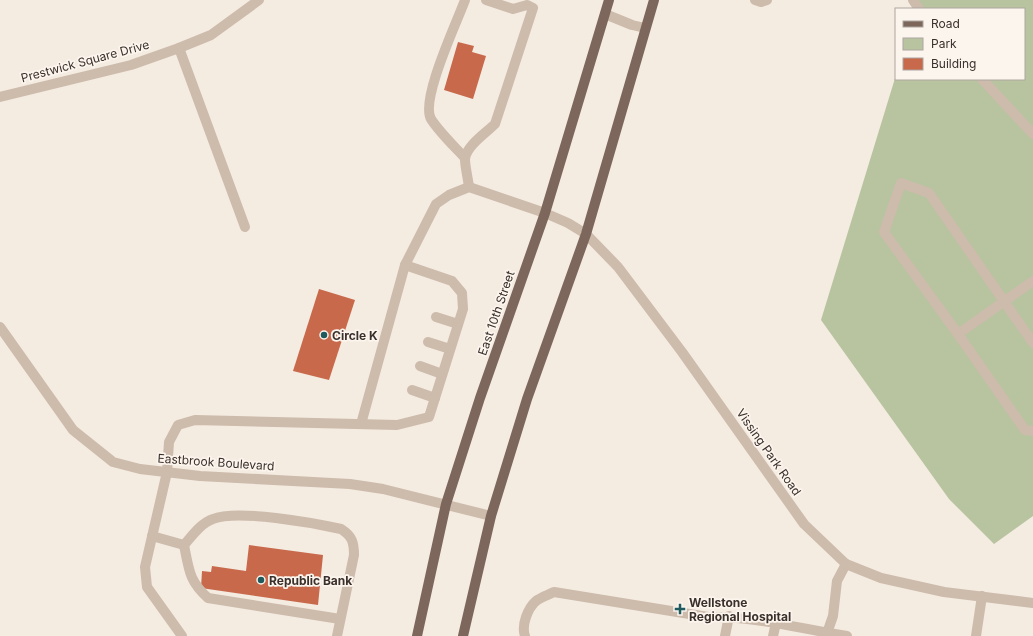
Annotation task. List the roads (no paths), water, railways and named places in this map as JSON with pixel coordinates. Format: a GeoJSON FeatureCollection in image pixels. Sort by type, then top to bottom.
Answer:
{"type":"FeatureCollection","features":[{"type":"Feature","properties":{"kind":"main road","name":"East 10th Street"},"geometry":{"type":"LineString","coordinates":[[417,636],[446,504],[480,398],[545,213],[609,0]]}},
{"type":"Feature","properties":{"kind":"main road"},"geometry":{"type":"LineString","coordinates":[[464,636],[491,516],[527,399],[586,234],[654,0]]}},
{"type":"Feature","properties":{"kind":"street","name":"Prestwick Square Drive"},"geometry":{"type":"LineString","coordinates":[[0,97],[131,65],[179,48],[211,35],[258,0]]}},
{"type":"Feature","properties":{"kind":"street"},"geometry":{"type":"LineString","coordinates":[[361,424],[398,305],[405,266],[436,204],[449,195],[469,187],[465,158],[430,118],[429,101],[433,84],[465,0]]}},
{"type":"Feature","properties":{"kind":"street"},"geometry":{"type":"LineString","coordinates":[[486,0],[513,9],[527,4]]}},
{"type":"Feature","properties":{"kind":"street"},"geometry":{"type":"LineString","coordinates":[[755,0],[762,2],[767,0]]}},
{"type":"Feature","properties":{"kind":"street"},"geometry":{"type":"LineString","coordinates":[[465,158],[472,144],[495,124],[527,4]]}},
{"type":"Feature","properties":{"kind":"street"},"geometry":{"type":"LineString","coordinates":[[605,14],[645,28]]}},
{"type":"Feature","properties":{"kind":"street"},"geometry":{"type":"LineString","coordinates":[[179,48],[245,227]]}},
{"type":"Feature","properties":{"kind":"street"},"geometry":{"type":"LineString","coordinates":[[983,80],[1033,134]]}},
{"type":"Feature","properties":{"kind":"street"},"geometry":{"type":"LineString","coordinates":[[1033,343],[929,193],[901,183],[884,232],[1025,430],[1033,431]]}},
{"type":"Feature","properties":{"kind":"street","name":"Vissing Park Road"},"geometry":{"type":"LineString","coordinates":[[469,187],[545,213],[568,223],[586,234],[618,267],[682,352],[804,524],[846,564],[881,578],[944,592],[1033,603]]}},
{"type":"Feature","properties":{"kind":"street"},"geometry":{"type":"LineString","coordinates":[[182,636],[147,587],[145,567],[167,472],[170,442],[178,425],[195,420],[397,425],[429,417],[464,309],[462,293],[452,281],[405,266]]}},
{"type":"Feature","properties":{"kind":"street"},"geometry":{"type":"LineString","coordinates":[[958,334],[1033,280]]}},
{"type":"Feature","properties":{"kind":"street"},"geometry":{"type":"LineString","coordinates":[[436,317],[458,324]]}},
{"type":"Feature","properties":{"kind":"street","name":"Eastbrook Boulevard"},"geometry":{"type":"LineString","coordinates":[[0,327],[73,430],[113,462],[140,469],[242,479],[350,484],[383,489],[491,516]]}},
{"type":"Feature","properties":{"kind":"street"},"geometry":{"type":"LineString","coordinates":[[428,342],[450,350]]}},
{"type":"Feature","properties":{"kind":"street"},"geometry":{"type":"LineString","coordinates":[[420,366],[442,374]]}},
{"type":"Feature","properties":{"kind":"street"},"geometry":{"type":"LineString","coordinates":[[412,390],[435,398]]}},
{"type":"Feature","properties":{"kind":"street"},"geometry":{"type":"LineString","coordinates":[[184,546],[199,528],[212,519],[223,516],[259,516],[341,529],[350,534],[354,544],[354,555],[337,636]]}},
{"type":"Feature","properties":{"kind":"street"},"geometry":{"type":"LineString","coordinates":[[152,536],[184,546]]}},
{"type":"Feature","properties":{"kind":"street"},"geometry":{"type":"LineString","coordinates":[[184,546],[189,571],[196,587],[208,598],[340,619]]}},
{"type":"Feature","properties":{"kind":"street"},"geometry":{"type":"LineString","coordinates":[[826,634],[833,616],[837,581],[846,564]]}},
{"type":"Feature","properties":{"kind":"street"},"geometry":{"type":"LineString","coordinates":[[525,636],[523,632],[526,615],[536,601],[554,592],[708,617],[729,616],[776,623],[826,634],[847,636]]}},
{"type":"Feature","properties":{"kind":"street"},"geometry":{"type":"LineString","coordinates":[[976,636],[982,596]]}},
{"type":"Feature","properties":{"kind":"street"},"geometry":{"type":"LineString","coordinates":[[725,636],[729,616]]}},
{"type":"Feature","properties":{"kind":"street"},"geometry":{"type":"LineString","coordinates":[[774,636],[776,623]]}},
{"type":"Feature","properties":{"kind":"place","name":"Circle K"},"geometry":{"type":"Point","coordinates":[324,335]}},
{"type":"Feature","properties":{"kind":"place","name":"Republic Bank"},"geometry":{"type":"Point","coordinates":[261,580]}},
{"type":"Feature","properties":{"kind":"place","name":"Wellstone Regional Hospital"},"geometry":{"type":"Point","coordinates":[680,609]}}]}
